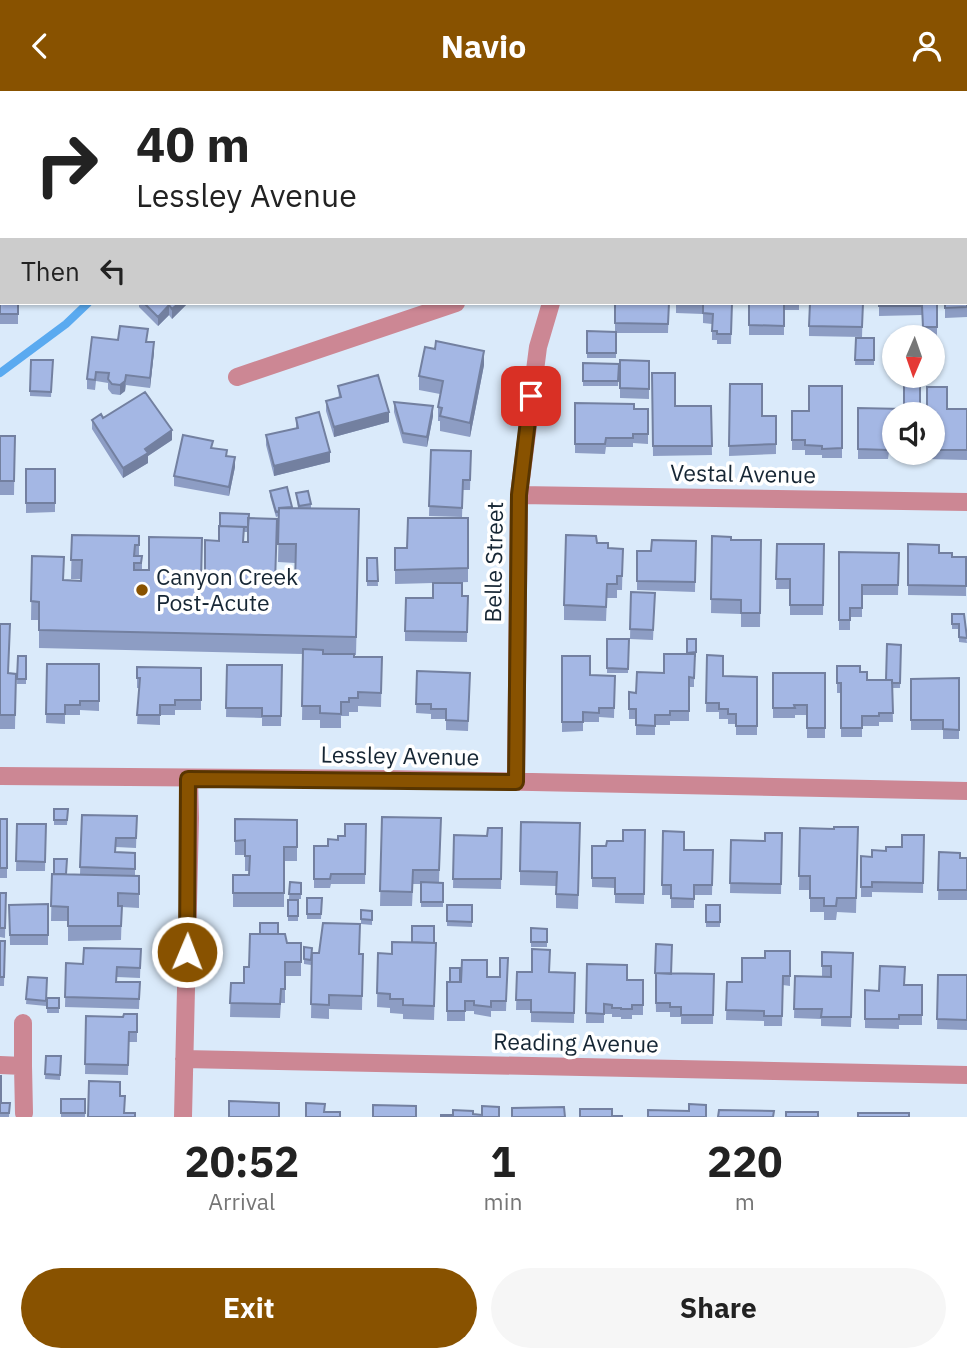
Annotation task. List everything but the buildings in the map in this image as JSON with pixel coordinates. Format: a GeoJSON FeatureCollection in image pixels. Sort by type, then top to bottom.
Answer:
{"type":"FeatureCollection","features":[{"type":"Feature","properties":{"kind":"street"},"geometry":{"type":"LineString","coordinates":[[237,377],[450,305]]}},
{"type":"Feature","properties":{"kind":"street","name":"Belle Street"},"geometry":{"type":"LineString","coordinates":[[516,782],[519,495],[538,347],[550,305]]}},
{"type":"Feature","properties":{"kind":"street","name":"Vestal Avenue"},"geometry":{"type":"LineString","coordinates":[[519,495],[967,502]]}},
{"type":"Feature","properties":{"kind":"street","name":"Lessley Avenue"},"geometry":{"type":"LineString","coordinates":[[0,776],[967,791]]}},
{"type":"Feature","properties":{"kind":"street"},"geometry":{"type":"LineString","coordinates":[[183,1117],[188,779]]}},
{"type":"Feature","properties":{"kind":"street"},"geometry":{"type":"LineString","coordinates":[[23,1023],[24,1113]]}},
{"type":"Feature","properties":{"kind":"street","name":"Reading Avenue"},"geometry":{"type":"LineString","coordinates":[[184,1059],[967,1075]]}},
{"type":"Feature","properties":{"kind":"street"},"geometry":{"type":"LineString","coordinates":[[0,1065],[23,1066]]}},
{"type":"Feature","properties":{"kind":"waterway"},"geometry":{"type":"LineString","coordinates":[[0,373],[66,324],[86,305]]}},
{"type":"Feature","properties":{"kind":"place","name":"Canyon Creek Post-Acute"},"geometry":{"type":"Point","coordinates":[142,590]}},
{"type":"Feature","properties":{"kind":"route"},"geometry":{"type":"LineString","coordinates":[[187,952],[190,818],[188,779],[516,782],[519,495],[531,396]]}}]}
